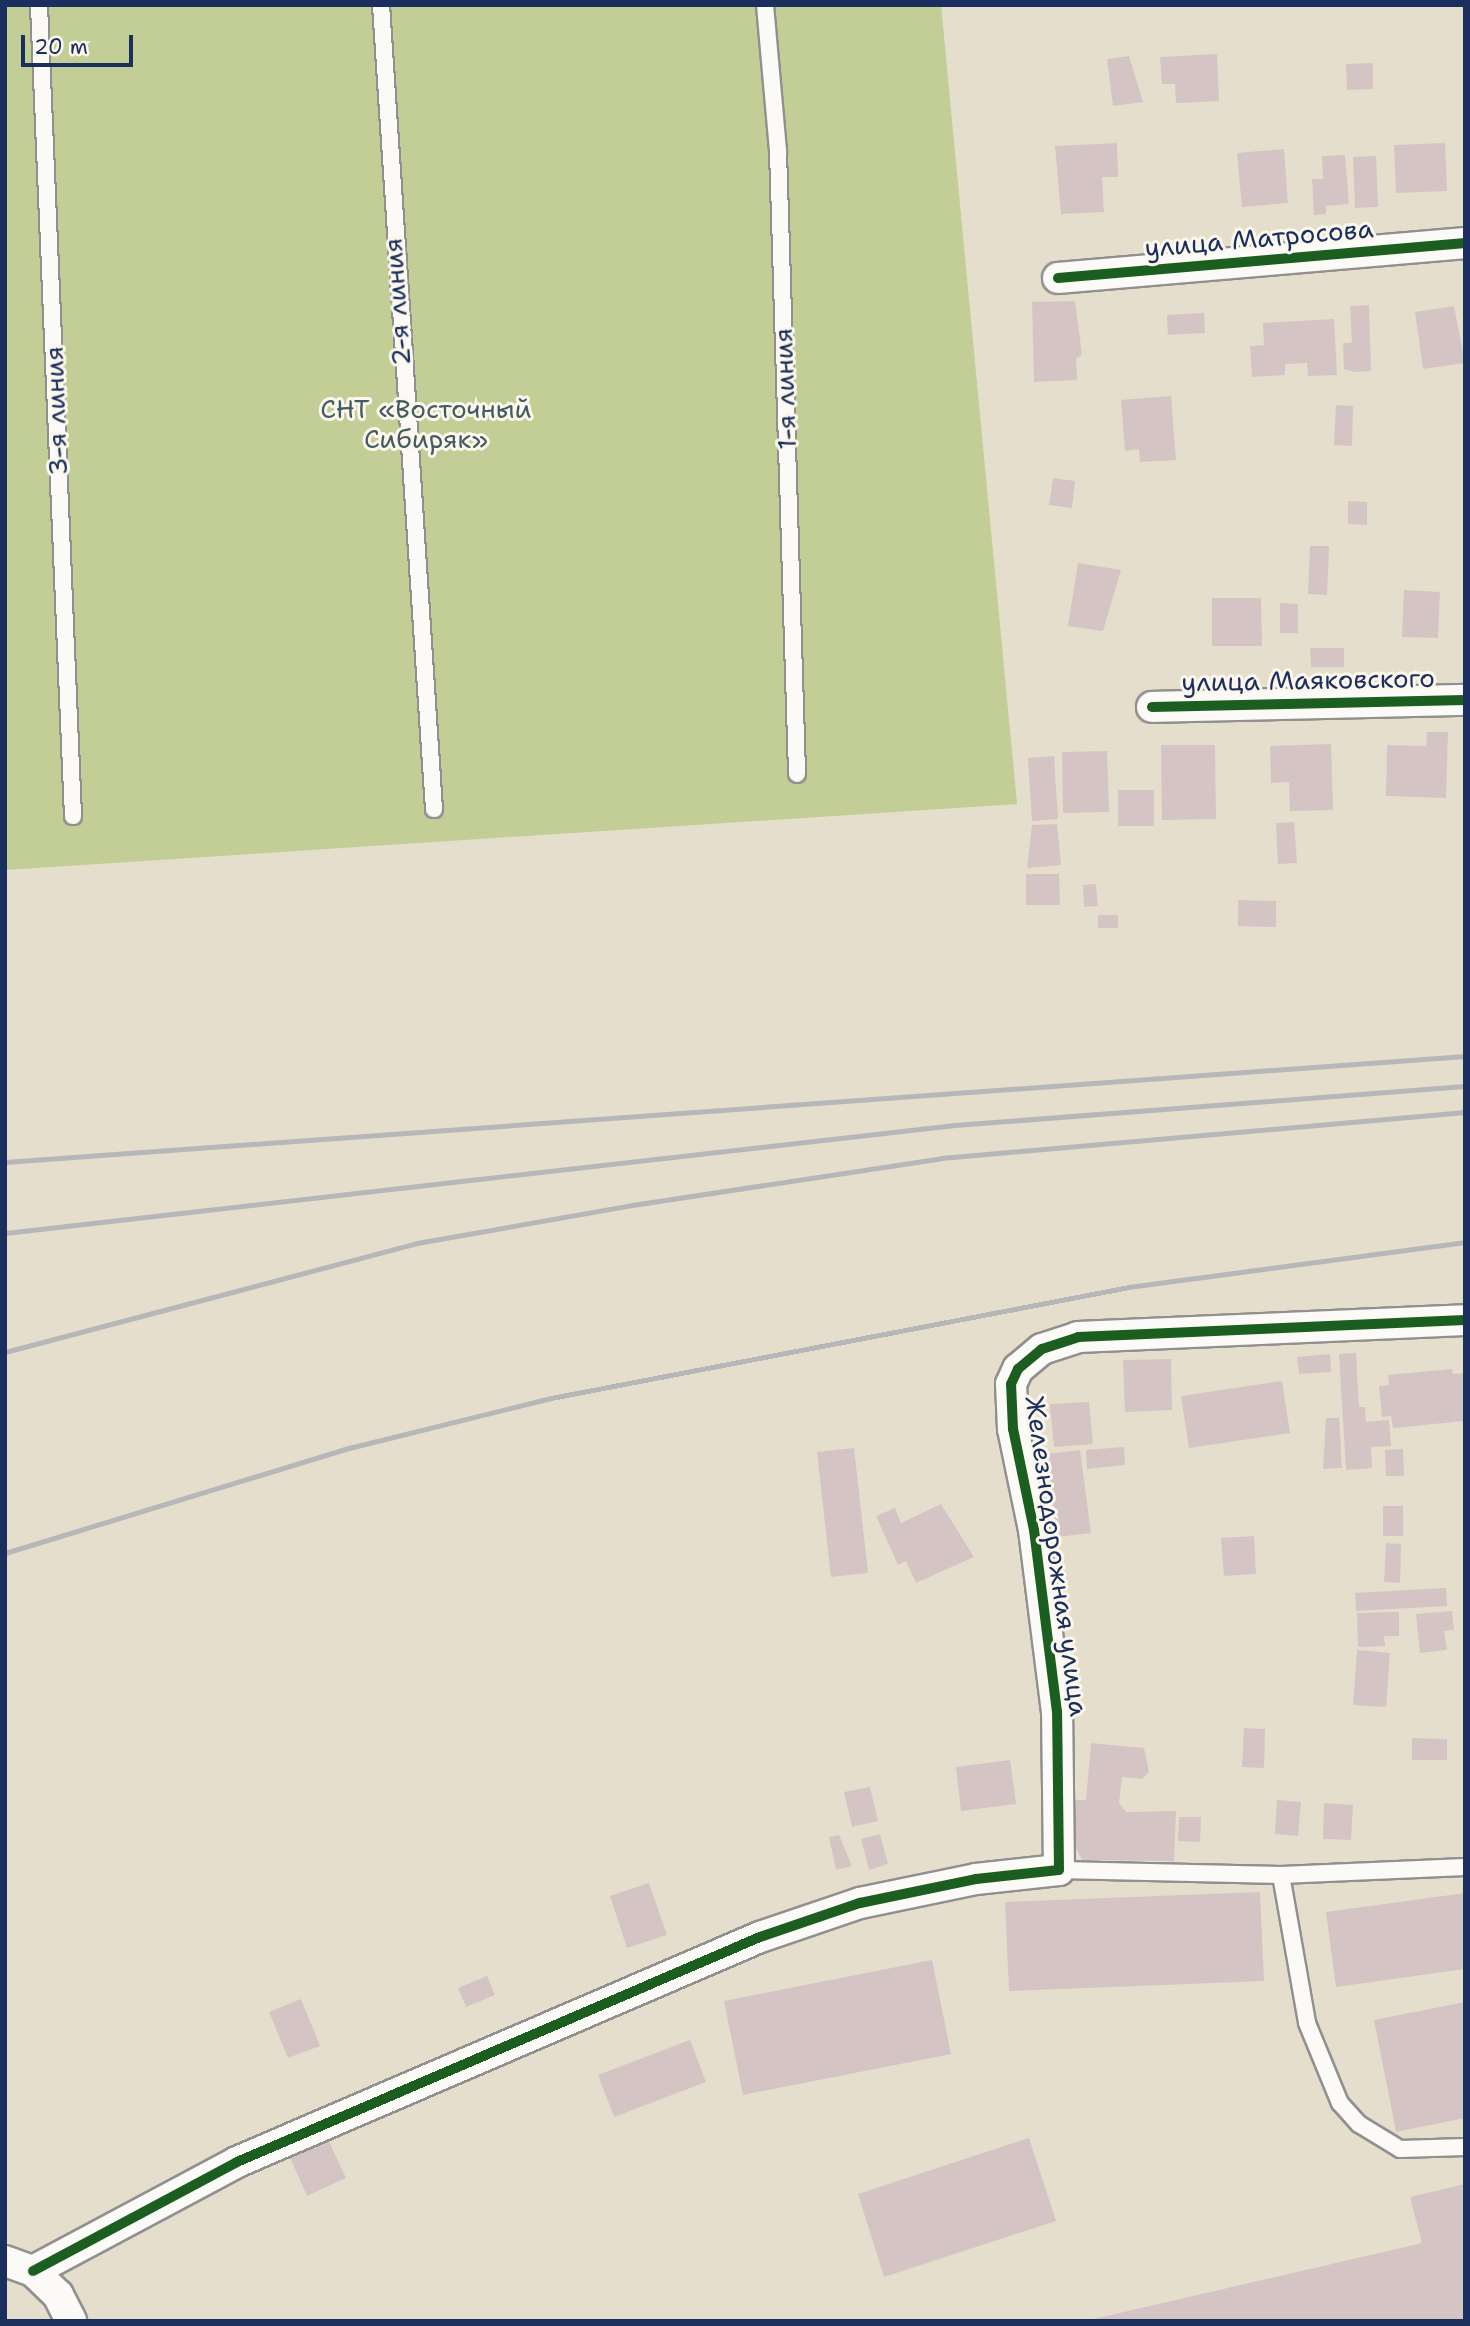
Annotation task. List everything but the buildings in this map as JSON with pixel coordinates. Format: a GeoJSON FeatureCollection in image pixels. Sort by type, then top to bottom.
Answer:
{"type":"FeatureCollection","features":[{"type":"Feature","properties":{"kind":"street","name":"улица Матросова"},"geometry":{"type":"LineString","coordinates":[[1058,278],[1465,243]]}},
{"type":"Feature","properties":{"kind":"street","name":"улица Маяковского"},"geometry":{"type":"LineString","coordinates":[[1152,707],[1465,700]]}},
{"type":"Feature","properties":{"kind":"street","name":"Железнодорожная улица"},"geometry":{"type":"LineString","coordinates":[[1059,1870],[1056,1712],[1034,1530],[1010,1401],[1018,1369],[1042,1349],[1078,1337],[1465,1320]]}},
{"type":"Feature","properties":{"kind":"street"},"geometry":{"type":"LineString","coordinates":[[71,2321],[58,2295],[19,2266],[237,2162],[761,1937],[860,1903],[976,1879],[1059,1870]]}},
{"type":"Feature","properties":{"kind":"lane","name":"3-я линия"},"geometry":{"type":"LineString","coordinates":[[38,5],[73,816]]}},
{"type":"Feature","properties":{"kind":"lane","name":"2-я линия"},"geometry":{"type":"LineString","coordinates":[[381,5],[434,809]]}},
{"type":"Feature","properties":{"kind":"lane","name":"1-я линия"},"geometry":{"type":"LineString","coordinates":[[765,5],[778,151],[797,774]]}},
{"type":"Feature","properties":{"kind":"lane"},"geometry":{"type":"LineString","coordinates":[[1059,1870],[1281,1875],[1465,1867]]}},
{"type":"Feature","properties":{"kind":"lane"},"geometry":{"type":"LineString","coordinates":[[1281,1875],[1307,2024],[1340,2103],[1359,2124],[1400,2148],[1465,2147]]}},
{"type":"Feature","properties":{"kind":"green space","name":"СНТ «Восточный Сибиряк»"},"geometry":{"type":"Polygon","coordinates":[[[5,5],[941,5],[1017,804],[5,870],[5,5]]]}},
{"type":"Feature","properties":{"kind":"railway"},"geometry":{"type":"LineString","coordinates":[[5,1162],[1465,1056]]}},
{"type":"Feature","properties":{"kind":"railway"},"geometry":{"type":"LineString","coordinates":[[5,1233],[955,1125],[1465,1086]]}},
{"type":"Feature","properties":{"kind":"railway"},"geometry":{"type":"LineString","coordinates":[[5,1352],[417,1243],[632,1205],[941,1158],[1465,1112]]}},
{"type":"Feature","properties":{"kind":"railway"},"geometry":{"type":"LineString","coordinates":[[5,1553],[349,1448],[551,1398],[1129,1287],[1465,1242]]}},
{"type":"Feature","properties":{"kind":"cycle path"},"geometry":{"type":"LineString","coordinates":[[1058,278],[1465,243]]}},
{"type":"Feature","properties":{"kind":"cycle path"},"geometry":{"type":"LineString","coordinates":[[1152,707],[1465,700]]}},
{"type":"Feature","properties":{"kind":"cycle path"},"geometry":{"type":"LineString","coordinates":[[33,2271],[237,2162],[760,1937],[860,1903],[976,1879],[1059,1870],[1057,1712],[1034,1530],[1013,1429],[1011,1384],[1018,1369],[1042,1349],[1078,1337],[1465,1320]]}}]}
